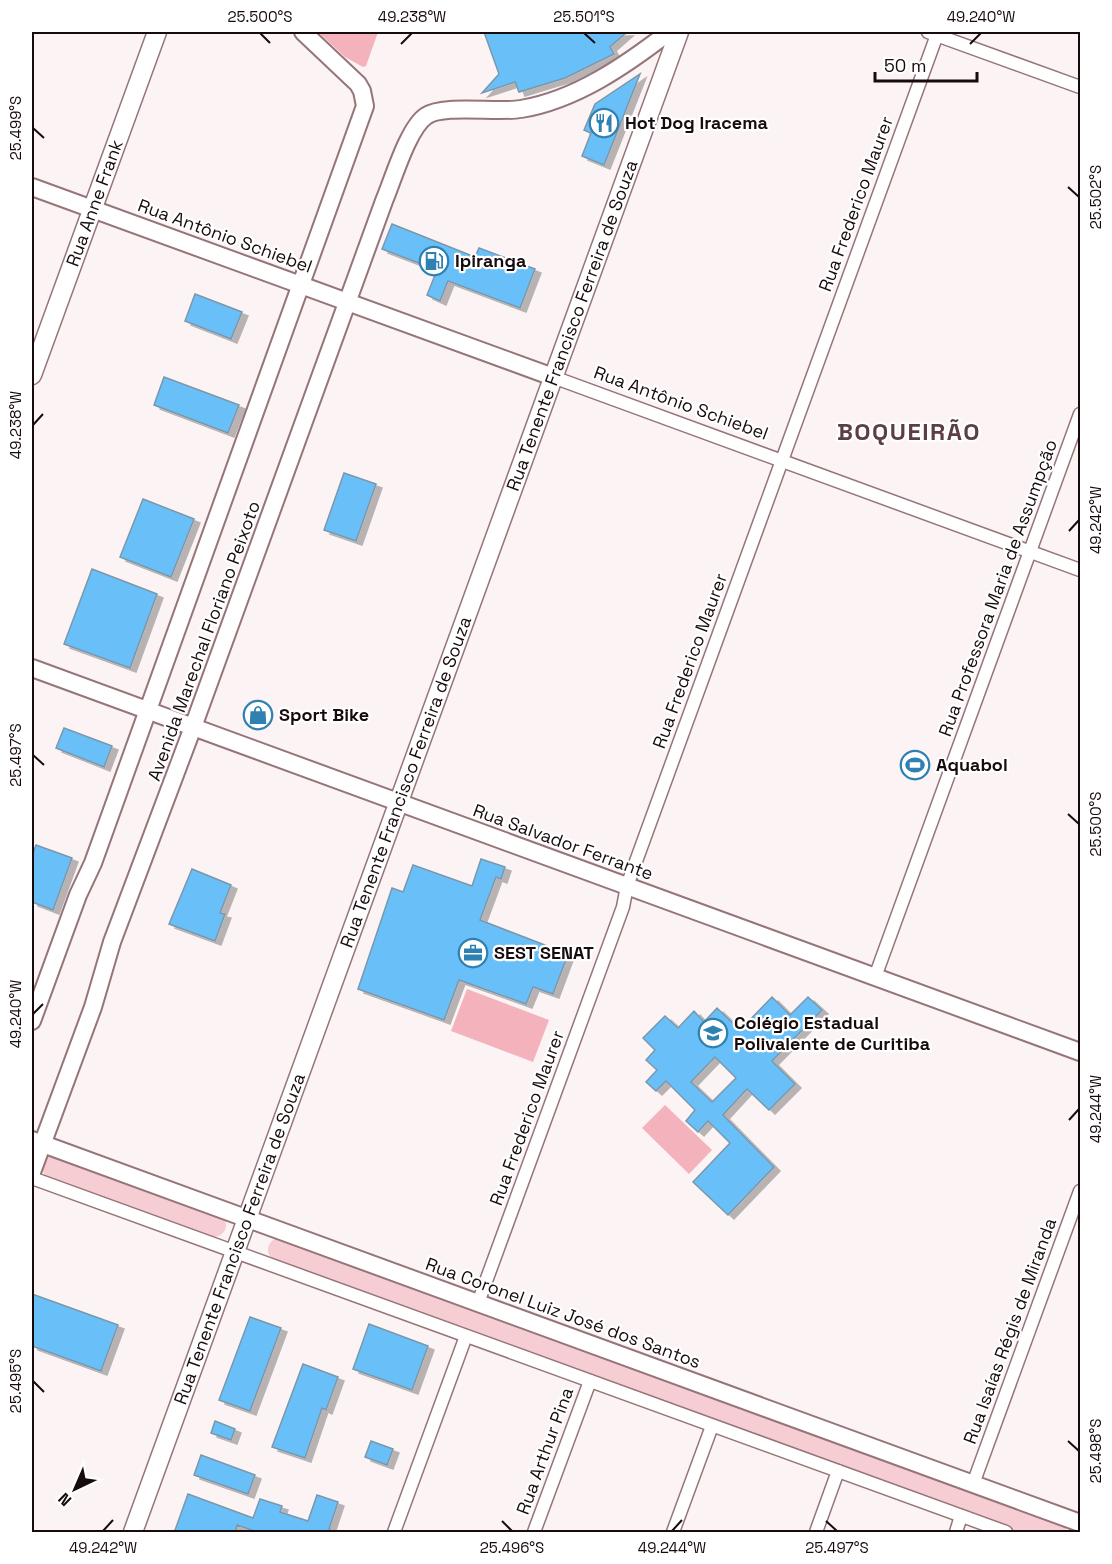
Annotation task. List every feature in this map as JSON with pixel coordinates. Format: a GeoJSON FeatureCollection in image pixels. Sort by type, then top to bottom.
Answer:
{"type":"FeatureCollection","features":[{"type":"Feature","properties":{"kind":"main road","name":"Rua Anne Frank"},"geometry":{"type":"LineString","coordinates":[[32,375],[158,32]]}},
{"type":"Feature","properties":{"kind":"main road","name":"Rua Tenente Francisco Ferreira de Souza"},"geometry":{"type":"LineString","coordinates":[[133,1533],[679,32]]}},
{"type":"Feature","properties":{"kind":"street","name":"Avenida Marechal Floriano Peixoto"},"geometry":{"type":"LineString","coordinates":[[32,1021],[78,895],[93,863],[365,106],[358,84],[303,32]]}},
{"type":"Feature","properties":{"kind":"street","name":"Avenida Marechal Floriano Peixoto"},"geometry":{"type":"LineString","coordinates":[[32,1172],[37,1142],[93,1007],[112,942],[194,727],[384,201],[416,125],[434,111],[520,109],[562,97],[614,70],[669,32]]}},
{"type":"Feature","properties":{"kind":"street"},"geometry":{"type":"LineString","coordinates":[[935,33],[1080,87]]}},
{"type":"Feature","properties":{"kind":"street","name":"Rua Frederico Maurer"},"geometry":{"type":"LineString","coordinates":[[478,1303],[619,918],[627,886],[935,33]]}},
{"type":"Feature","properties":{"kind":"street","name":"Rua Antônio Schiebel"},"geometry":{"type":"LineString","coordinates":[[32,187],[1080,570]]}},
{"type":"Feature","properties":{"kind":"street","name":"Rua Professora Maria de Assumpção"},"geometry":{"type":"LineString","coordinates":[[875,977],[1080,414]]}},
{"type":"Feature","properties":{"kind":"street","name":"Rua Salvador Ferrante"},"geometry":{"type":"LineString","coordinates":[[32,668],[1080,1052]]}},
{"type":"Feature","properties":{"kind":"street","name":"Rua Coronel Luiz José dos Santos"},"geometry":{"type":"LineString","coordinates":[[37,1142],[1080,1523]]}},
{"type":"Feature","properties":{"kind":"street"},"geometry":{"type":"LineString","coordinates":[[32,1178],[1006,1533]]}},
{"type":"Feature","properties":{"kind":"street","name":"Rua Isaías Régis de Miranda"},"geometry":{"type":"LineString","coordinates":[[973,1484],[1080,1191]]}},
{"type":"Feature","properties":{"kind":"street"},"geometry":{"type":"LineString","coordinates":[[394,1533],[466,1336]]}},
{"type":"Feature","properties":{"kind":"street","name":"Rua Arthur Pina"},"geometry":{"type":"LineString","coordinates":[[534,1533],[590,1381]]}},
{"type":"Feature","properties":{"kind":"street"},"geometry":{"type":"LineString","coordinates":[[673,1533],[712,1426]]}},
{"type":"Feature","properties":{"kind":"street"},"geometry":{"type":"LineString","coordinates":[[816,1533],[838,1471]]}},
{"type":"Feature","properties":{"kind":"street"},"geometry":{"type":"LineString","coordinates":[[956,1533],[962,1516]]}},
{"type":"Feature","properties":{"kind":"shaded area"},"geometry":{"type":"Polygon","coordinates":[[[318,32],[378,32],[366,66],[363,67],[345,57],[318,32]]]}},
{"type":"Feature","properties":{"kind":"shaded area"},"geometry":{"type":"Polygon","coordinates":[[[467,989],[549,1020],[533,1062],[451,1031],[467,989]]]}},
{"type":"Feature","properties":{"kind":"shaded area"},"geometry":{"type":"Polygon","coordinates":[[[665,1105],[712,1150],[689,1174],[642,1128],[665,1105]]]}},
{"type":"Feature","properties":{"kind":"building"},"geometry":{"type":"Polygon","coordinates":[[[484,32],[627,32],[610,47],[614,54],[565,78],[519,92],[515,82],[482,93],[499,74],[484,32]]]}},
{"type":"Feature","properties":{"kind":"building","name":"Hot Dog Iracema"},"geometry":{"type":"Polygon","coordinates":[[[640,74],[604,165],[582,156],[591,133],[584,130],[595,104],[640,74]]]}},
{"type":"Feature","properties":{"kind":"building"},"geometry":{"type":"Polygon","coordinates":[[[392,224],[475,257],[479,248],[535,269],[520,308],[448,281],[440,301],[427,295],[437,270],[382,249],[392,224]]]}},
{"type":"Feature","properties":{"kind":"building"},"geometry":{"type":"Polygon","coordinates":[[[195,294],[242,312],[231,339],[185,321],[195,294]]]}},
{"type":"Feature","properties":{"kind":"building"},"geometry":{"type":"Polygon","coordinates":[[[164,377],[239,405],[228,433],[154,405],[164,377]]]}},
{"type":"Feature","properties":{"kind":"building"},"geometry":{"type":"Polygon","coordinates":[[[344,473],[376,484],[356,541],[324,530],[344,473]]]}},
{"type":"Feature","properties":{"kind":"building"},"geometry":{"type":"Polygon","coordinates":[[[143,499],[194,519],[171,577],[120,557],[143,499]]]}},
{"type":"Feature","properties":{"kind":"building"},"geometry":{"type":"Polygon","coordinates":[[[92,569],[157,594],[130,668],[64,644],[92,569]]]}},
{"type":"Feature","properties":{"kind":"building"},"geometry":{"type":"Polygon","coordinates":[[[64,728],[112,746],[104,767],[56,748],[64,728]]]}},
{"type":"Feature","properties":{"kind":"building"},"geometry":{"type":"Polygon","coordinates":[[[36,845],[72,858],[53,910],[32,902],[32,856],[36,845]]]}},
{"type":"Feature","properties":{"kind":"building"},"geometry":{"type":"Polygon","coordinates":[[[481,859],[505,867],[501,879],[496,877],[480,920],[568,954],[553,994],[533,987],[526,1004],[459,980],[444,1020],[358,989],[392,888],[403,892],[413,865],[472,886],[481,859]]]}},
{"type":"Feature","properties":{"kind":"building"},"geometry":{"type":"Polygon","coordinates":[[[192,869],[231,885],[220,913],[225,914],[215,941],[169,924],[192,869]]]}},
{"type":"Feature","properties":{"kind":"building"},"geometry":{"type":"Polygon","coordinates":[[[772,997],[790,1015],[808,997],[822,1010],[772,1061],[795,1084],[769,1110],[747,1089],[723,1115],[774,1167],[728,1215],[693,1182],[730,1143],[708,1121],[698,1132],[686,1121],[695,1110],[666,1081],[656,1091],[646,1082],[657,1070],[646,1060],[655,1050],[643,1038],[665,1016],[678,1028],[694,1011],[704,1022],[717,1008],[740,1030],[772,997]],[[715,1057],[691,1082],[712,1102],[736,1078],[715,1057]]]}},
{"type":"Feature","properties":{"kind":"building"},"geometry":{"type":"Polygon","coordinates":[[[32,1294],[118,1325],[101,1371],[32,1346],[32,1294]]]}},
{"type":"Feature","properties":{"kind":"building"},"geometry":{"type":"Polygon","coordinates":[[[250,1317],[281,1328],[250,1411],[219,1400],[250,1317]]]}},
{"type":"Feature","properties":{"kind":"building"},"geometry":{"type":"Polygon","coordinates":[[[369,1324],[428,1346],[412,1390],[353,1369],[369,1324]]]}},
{"type":"Feature","properties":{"kind":"building"},"geometry":{"type":"Polygon","coordinates":[[[303,1364],[338,1377],[326,1410],[322,1408],[305,1458],[272,1447],[303,1364]]]}},
{"type":"Feature","properties":{"kind":"building"},"geometry":{"type":"Polygon","coordinates":[[[215,1421],[235,1429],[231,1440],[211,1433],[215,1421]]]}},
{"type":"Feature","properties":{"kind":"building"},"geometry":{"type":"Polygon","coordinates":[[[371,1441],[393,1449],[387,1465],[365,1457],[371,1441]]]}},
{"type":"Feature","properties":{"kind":"building"},"geometry":{"type":"Polygon","coordinates":[[[201,1455],[255,1475],[248,1494],[194,1475],[201,1455]]]}},
{"type":"Feature","properties":{"kind":"building"},"geometry":{"type":"Polygon","coordinates":[[[188,1494],[253,1518],[260,1499],[282,1506],[280,1512],[308,1521],[317,1495],[338,1502],[329,1529],[335,1533],[260,1533],[237,1525],[235,1533],[174,1533],[188,1494]]]}},
{"type":"Feature","properties":{"kind":"waterway"},"geometry":{"type":"LineString","coordinates":[[54,1167],[214,1225]]}},
{"type":"Feature","properties":{"kind":"waterway"},"geometry":{"type":"LineString","coordinates":[[280,1250],[1054,1532]]}},
{"type":"Feature","properties":{"kind":"place","name":"Hot Dog Iracema"},"geometry":{"type":"Point","coordinates":[604,123]}},
{"type":"Feature","properties":{"kind":"place","name":"Ipiranga"},"geometry":{"type":"Point","coordinates":[434,261]}},
{"type":"Feature","properties":{"kind":"place","name":"Sport Bike"},"geometry":{"type":"Point","coordinates":[258,715]}},
{"type":"Feature","properties":{"kind":"place","name":"Aquabol"},"geometry":{"type":"Point","coordinates":[915,765]}},
{"type":"Feature","properties":{"kind":"place","name":"SEST SENAT"},"geometry":{"type":"Point","coordinates":[473,953]}},
{"type":"Feature","properties":{"kind":"place","name":"Colégio Estadual Polivalente de Curitiba"},"geometry":{"type":"Point","coordinates":[713,1033]}},
{"type":"Feature","properties":{"kind":"district","name":"BOQUEIRÃO"},"geometry":{"type":"Point","coordinates":[909,432]}}]}
